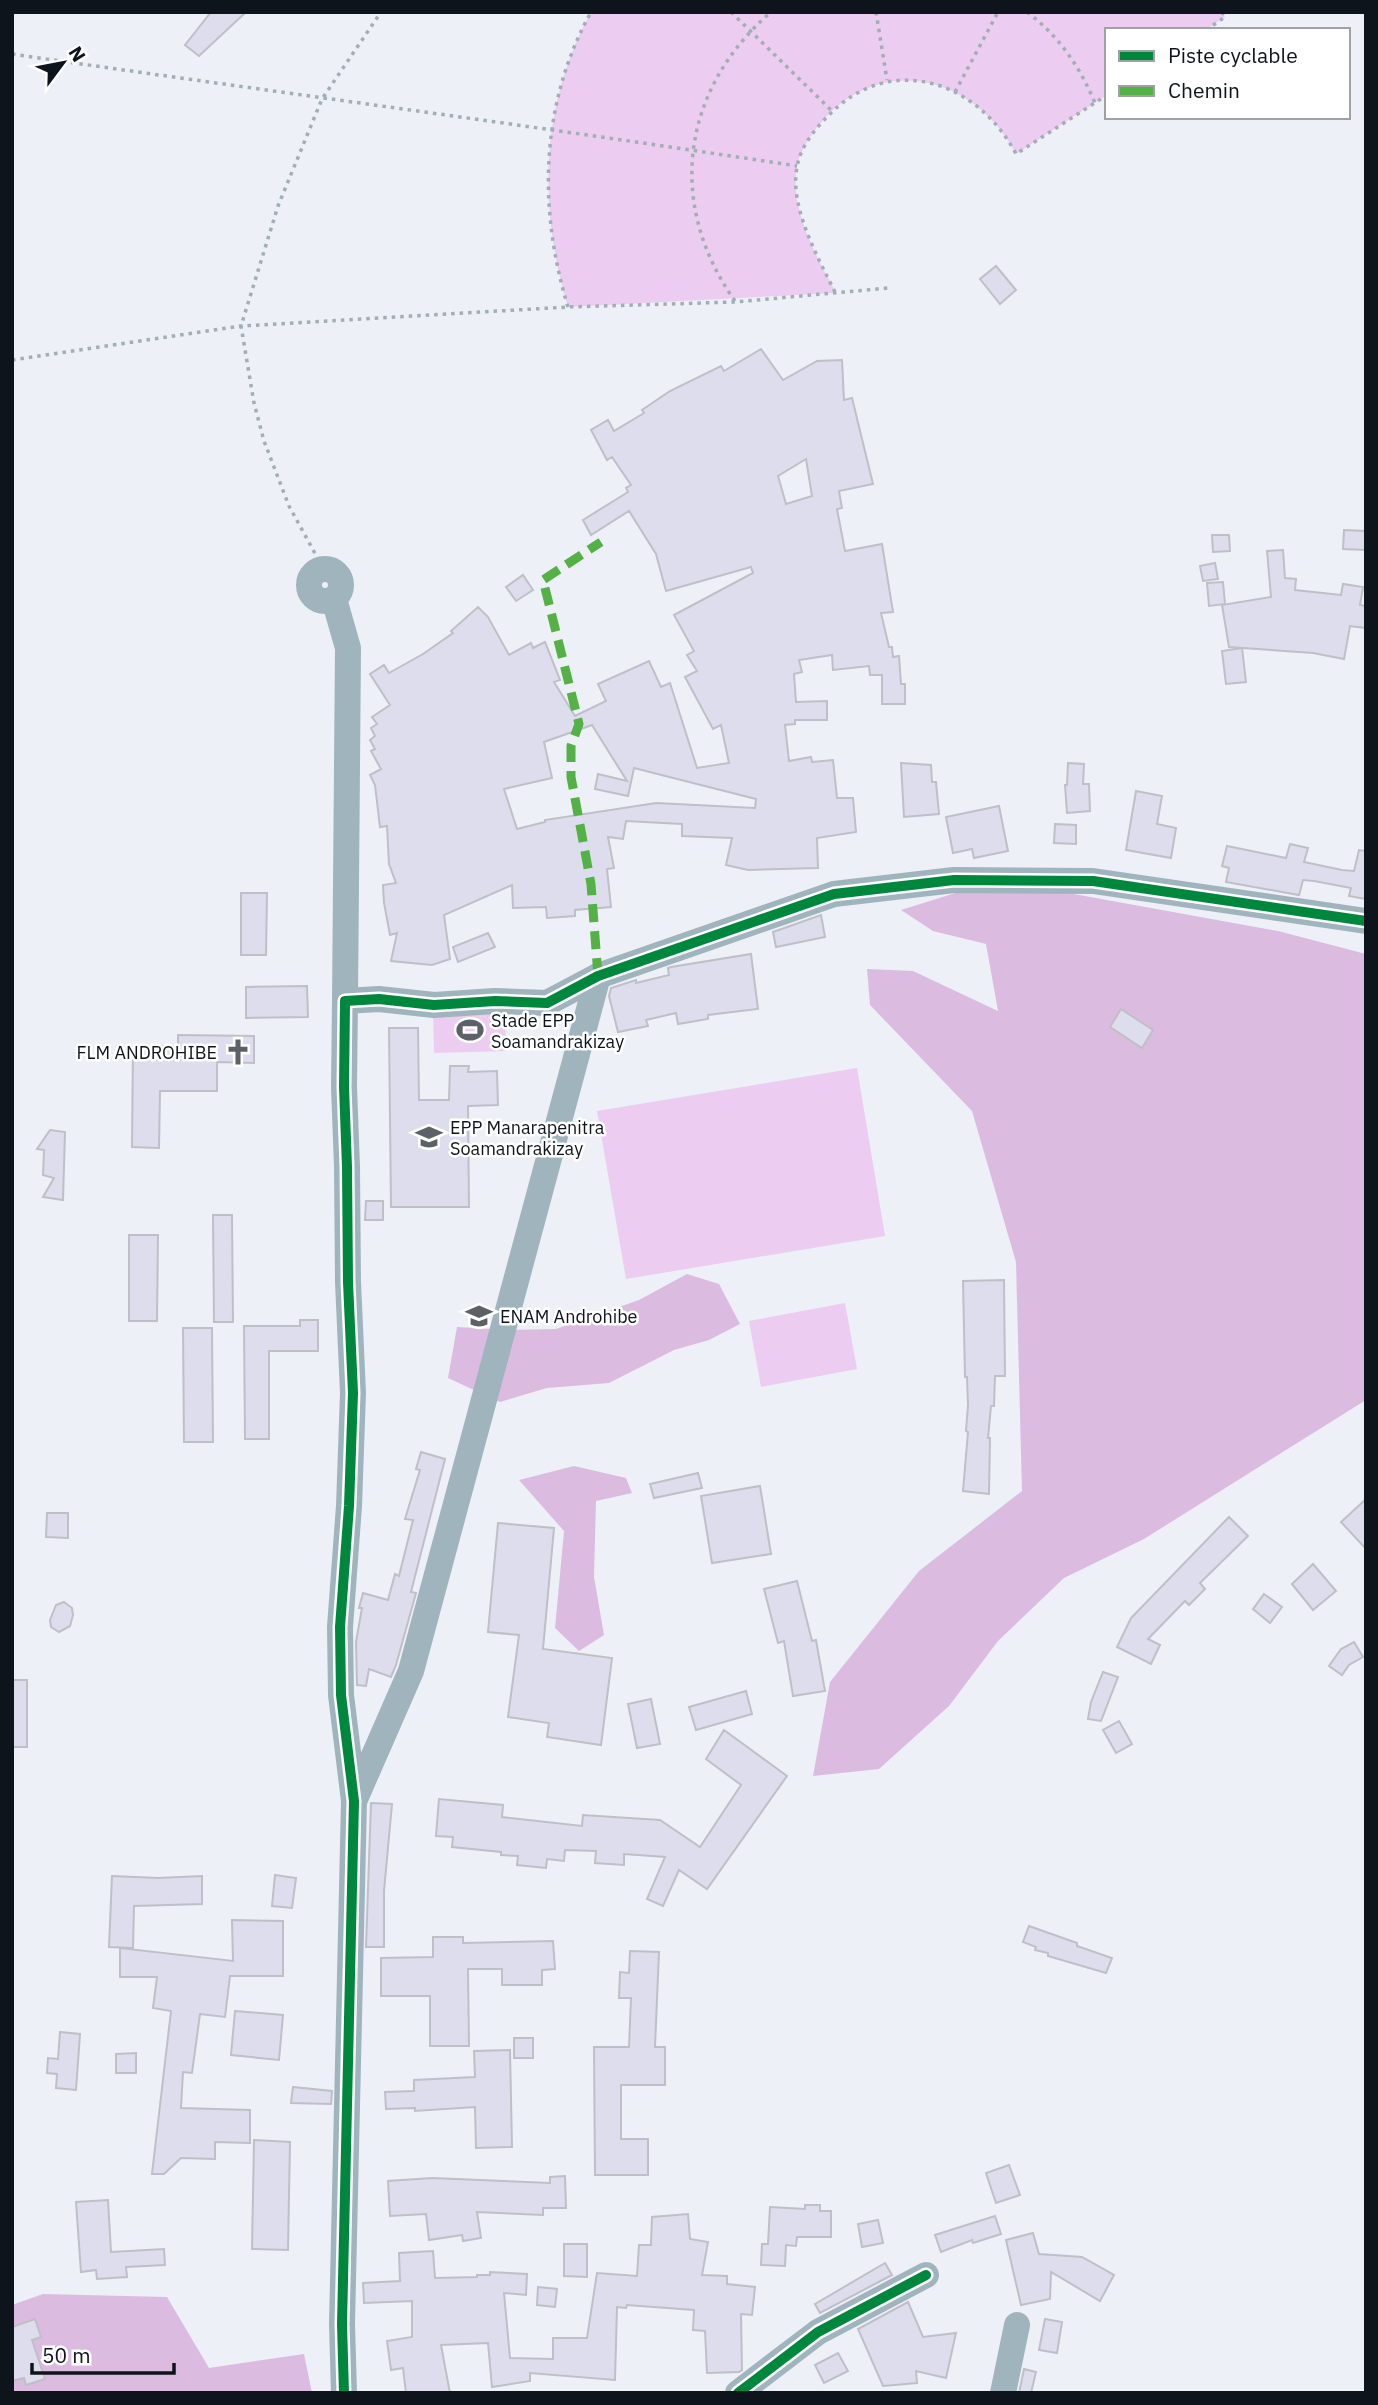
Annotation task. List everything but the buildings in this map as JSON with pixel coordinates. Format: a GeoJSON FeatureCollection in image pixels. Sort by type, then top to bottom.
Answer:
{"type":"FeatureCollection","features":[{"type":"Feature","properties":{"kind":"street"},"geometry":{"type":"LineString","coordinates":[[323,568],[312,575],[309,581],[311,593],[321,601],[334,599],[348,648],[344,1087],[353,1393],[340,1668],[354,1801],[342,2324],[344,2393]]}},
{"type":"Feature","properties":{"kind":"street"},"geometry":{"type":"LineString","coordinates":[[345,1001],[379,999],[434,1005],[495,1001],[547,1003],[597,976],[834,894],[954,880],[1093,881],[1366,921]]}},
{"type":"Feature","properties":{"kind":"street"},"geometry":{"type":"LineString","coordinates":[[354,1801],[411,1671],[597,976]]}},
{"type":"Feature","properties":{"kind":"street"},"geometry":{"type":"LineString","coordinates":[[738,2393],[818,2332],[926,2275]]}},
{"type":"Feature","properties":{"kind":"street"},"geometry":{"type":"LineString","coordinates":[[1003,2393],[1017,2325]]}},
{"type":"Feature","properties":{"kind":"path"},"geometry":{"type":"LineString","coordinates":[[323,568],[289,506],[264,440],[251,390],[241,326],[278,205],[322,99],[382,12]]}},
{"type":"Feature","properties":{"kind":"path"},"geometry":{"type":"LineString","coordinates":[[568,307],[551,242],[547,176],[552,129],[563,78],[591,12]]}},
{"type":"Feature","properties":{"kind":"path"},"geometry":{"type":"LineString","coordinates":[[731,12],[832,111]]}},
{"type":"Feature","properties":{"kind":"path"},"geometry":{"type":"LineString","coordinates":[[735,302],[722,283],[702,241],[692,195],[693,150],[697,125],[713,82],[738,44],[771,12]]}},
{"type":"Feature","properties":{"kind":"path"},"geometry":{"type":"LineString","coordinates":[[876,12],[887,80]]}},
{"type":"Feature","properties":{"kind":"path"},"geometry":{"type":"LineString","coordinates":[[955,92],[998,12]]}},
{"type":"Feature","properties":{"kind":"path"},"geometry":{"type":"LineString","coordinates":[[1027,12],[1064,48],[1082,74],[1095,103]]}},
{"type":"Feature","properties":{"kind":"path"},"geometry":{"type":"LineString","coordinates":[[1209,28],[1225,17],[1222,12]]}},
{"type":"Feature","properties":{"kind":"path"},"geometry":{"type":"LineString","coordinates":[[12,54],[797,166]]}},
{"type":"Feature","properties":{"kind":"path"},"geometry":{"type":"LineString","coordinates":[[836,293],[805,227],[797,197],[797,166],[811,136],[832,111],[858,92],[887,80],[922,81],[955,92],[991,117],[1008,138],[1016,154],[1105,97]]}},
{"type":"Feature","properties":{"kind":"path"},"geometry":{"type":"LineString","coordinates":[[12,360],[241,326],[568,307],[735,302],[888,288]]}},
{"type":"Feature","properties":{"kind":"shaded area"},"geometry":{"type":"Polygon","coordinates":[[[591,12],[1222,12],[1225,17],[1209,28],[1105,28],[1105,96],[1016,154],[999,128],[979,108],[955,93],[930,83],[904,81],[877,85],[851,97],[817,128],[801,153],[797,167],[797,199],[801,216],[836,293],[568,307],[552,232],[549,157],[553,120],[574,47],[591,12]]]}},
{"type":"Feature","properties":{"kind":"shaded area"},"geometry":{"type":"Polygon","coordinates":[[[997,880],[1278,931],[1366,954],[1366,1400],[1144,1539],[1064,1578],[998,1641],[949,1706],[879,1769],[813,1776],[830,1682],[919,1571],[1022,1491],[1016,1262],[972,1111],[870,1005],[867,969],[913,971],[998,1011],[986,944],[933,931],[901,910],[997,880]]]}},
{"type":"Feature","properties":{"kind":"shaded area","name":"Stade EPP Soamandrakizay"},"geometry":{"type":"Polygon","coordinates":[[[505,1008],[506,1051],[434,1053],[433,1010],[505,1008]]]}},
{"type":"Feature","properties":{"kind":"shaded area"},"geometry":{"type":"Polygon","coordinates":[[[857,1068],[885,1236],[626,1279],[597,1111],[857,1068]]]}},
{"type":"Feature","properties":{"kind":"shaded area"},"geometry":{"type":"Polygon","coordinates":[[[687,1274],[719,1284],[740,1324],[709,1340],[674,1350],[609,1383],[547,1388],[500,1402],[448,1378],[457,1327],[556,1329],[639,1300],[687,1274]]]}},
{"type":"Feature","properties":{"kind":"shaded area"},"geometry":{"type":"Polygon","coordinates":[[[845,1303],[857,1369],[761,1387],[749,1321],[845,1303]]]}},
{"type":"Feature","properties":{"kind":"shaded area"},"geometry":{"type":"Polygon","coordinates":[[[574,1466],[626,1478],[632,1493],[596,1501],[594,1577],[604,1635],[579,1651],[555,1628],[564,1531],[519,1480],[574,1466]]]}},
{"type":"Feature","properties":{"kind":"shaded area"},"geometry":{"type":"Polygon","coordinates":[[[43,2294],[167,2297],[209,2368],[304,2354],[312,2393],[12,2393],[12,2305],[43,2294]]]}},
{"type":"Feature","properties":{"kind":"marked path"},"geometry":{"type":"LineString","coordinates":[[598,976],[591,884],[571,777],[571,746],[579,724],[543,580],[601,542]]}},
{"type":"Feature","properties":{"kind":"cycle path"},"geometry":{"type":"LineString","coordinates":[[344,2393],[342,2324],[354,1801],[341,1695],[340,1627],[349,1506],[353,1393],[344,1087],[345,1001],[379,999],[434,1005],[495,1001],[547,1003],[598,976],[834,894],[954,880],[1093,881],[1366,921]]}},
{"type":"Feature","properties":{"kind":"cycle path"},"geometry":{"type":"LineString","coordinates":[[738,2393],[818,2332],[926,2275]]}},
{"type":"Feature","properties":{"kind":"place","name":"Stade EPP Soamandrakizay"},"geometry":{"type":"Point","coordinates":[470,1030]}},
{"type":"Feature","properties":{"kind":"place","name":"FLM ANDROHIBE"},"geometry":{"type":"Point","coordinates":[238,1052]}},
{"type":"Feature","properties":{"kind":"place","name":"EPP Manarapenitra Soamandrakizay"},"geometry":{"type":"Point","coordinates":[429,1137]}},
{"type":"Feature","properties":{"kind":"place","name":"ENAM Androhibe"},"geometry":{"type":"Point","coordinates":[479,1316]}}]}
